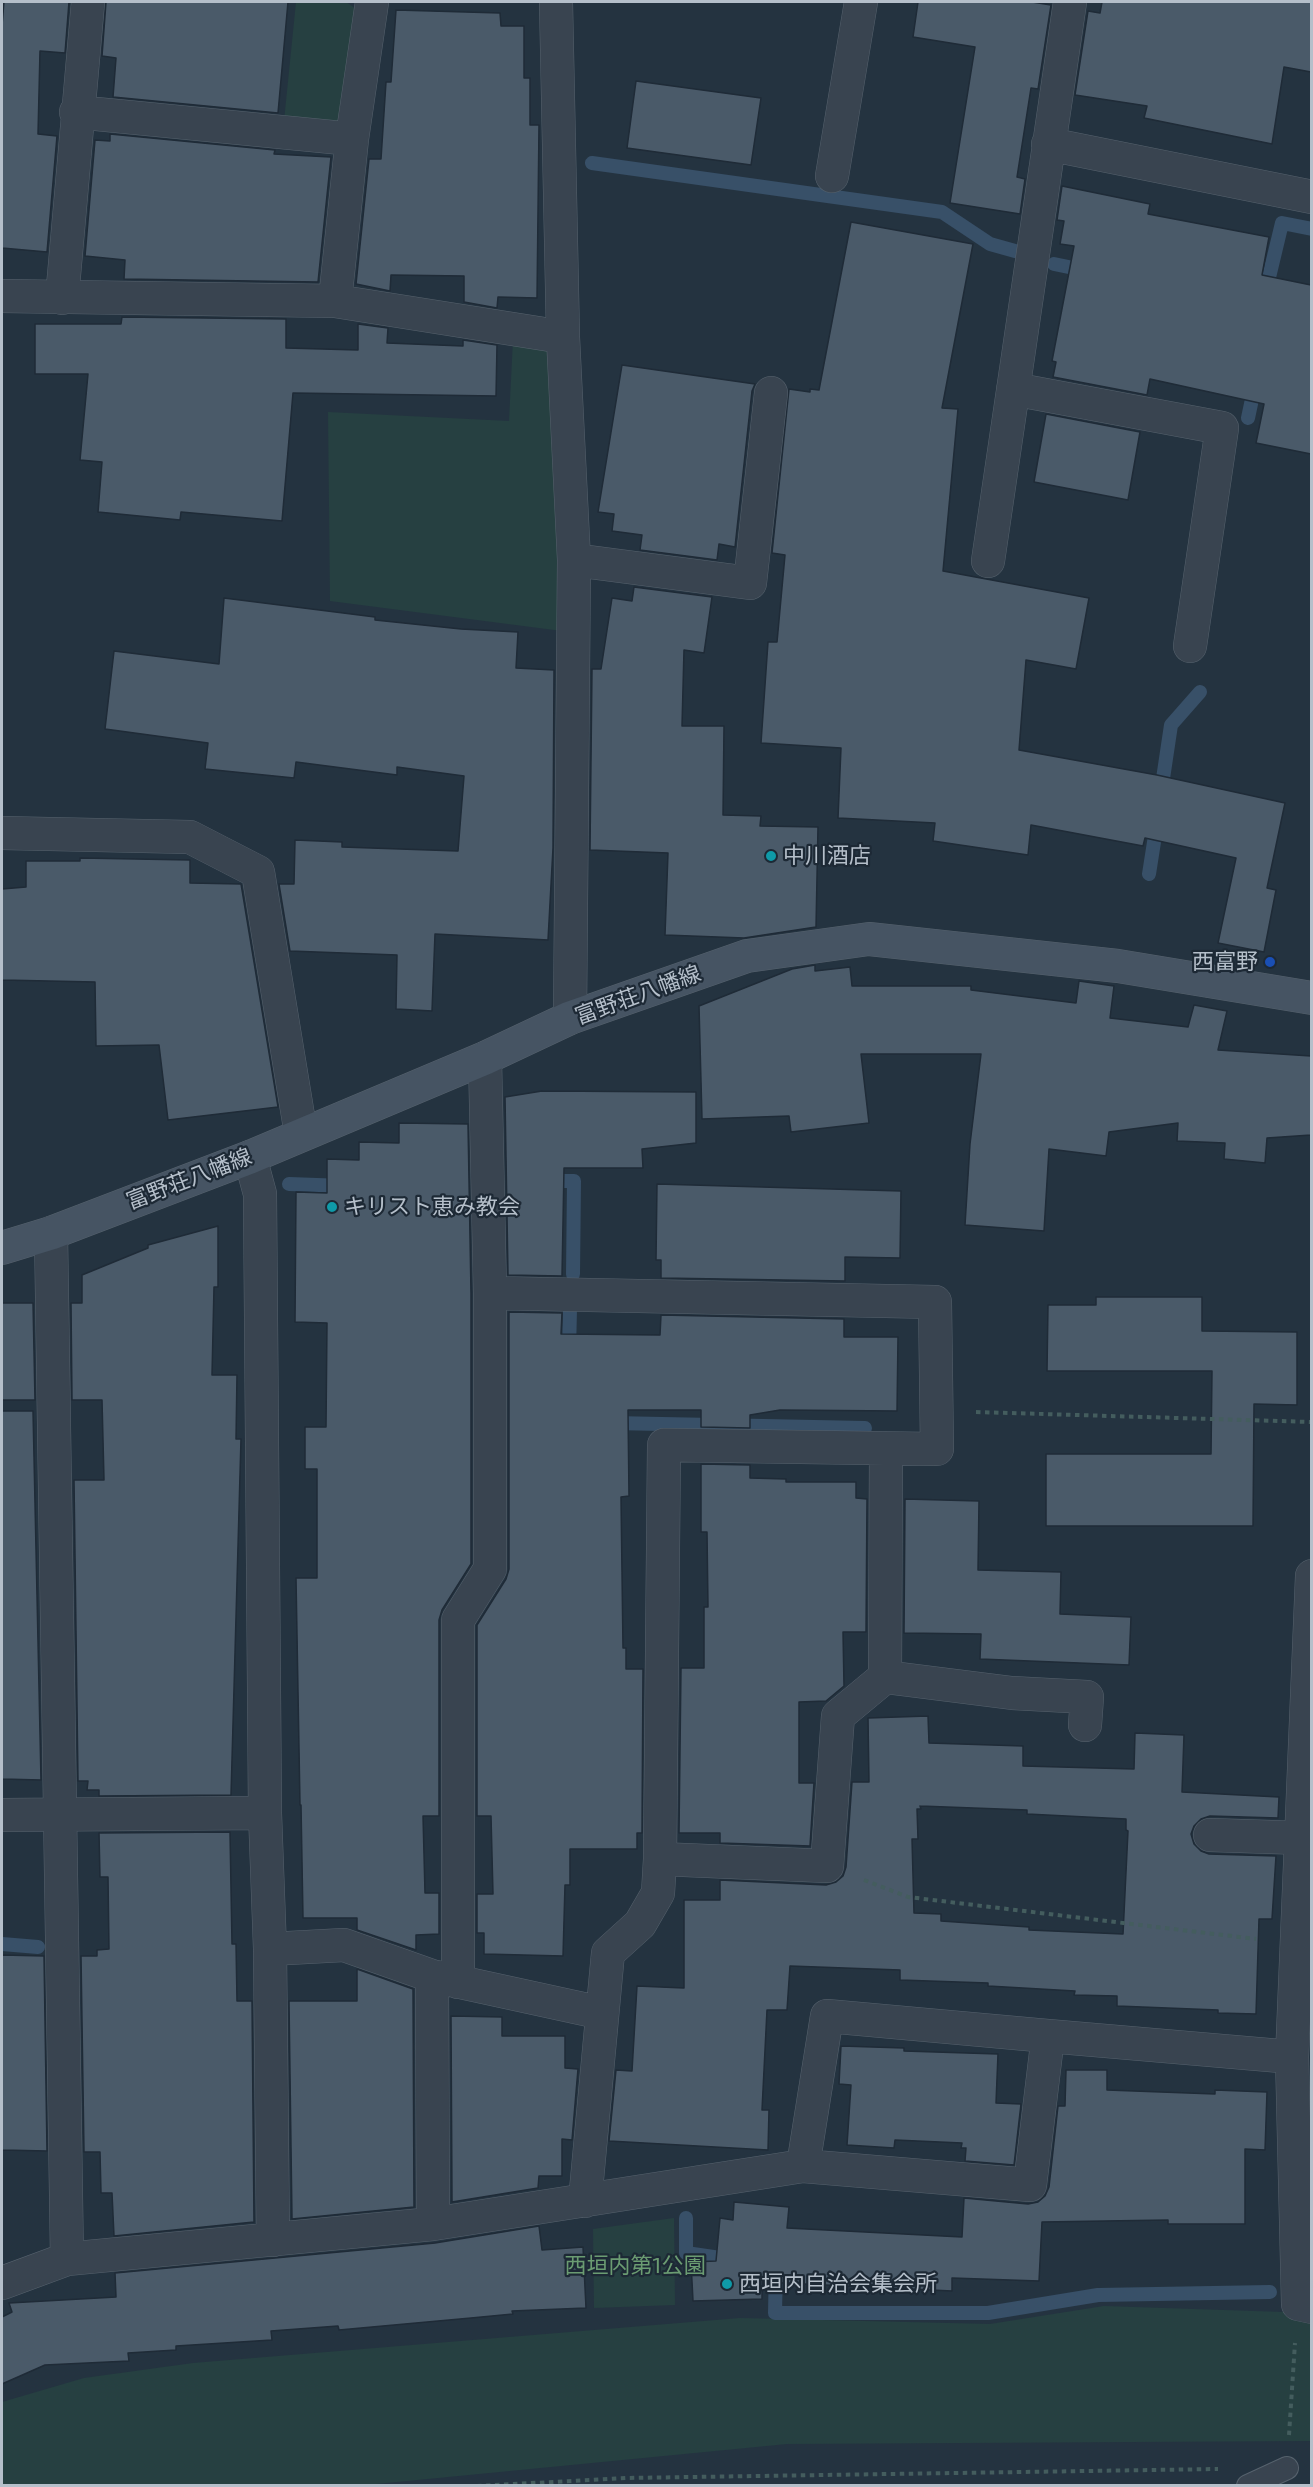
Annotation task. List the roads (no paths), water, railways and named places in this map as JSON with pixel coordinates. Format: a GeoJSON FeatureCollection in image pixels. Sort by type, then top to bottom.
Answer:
{"type":"FeatureCollection","features":[{"type":"Feature","properties":{"kind":"main road","name":"富野荘八幡線"},"geometry":{"type":"LineString","coordinates":[[2,1248],[51,1233],[250,1157],[485,1058],[570,1018],[747,956],[869,939],[1118,966],[1311,998]]}},
{"type":"Feature","properties":{"kind":"street"},"geometry":{"type":"LineString","coordinates":[[62,298],[76,112],[88,2]]}},
{"type":"Feature","properties":{"kind":"street"},"geometry":{"type":"LineString","coordinates":[[335,301],[352,139],[372,2]]}},
{"type":"Feature","properties":{"kind":"street"},"geometry":{"type":"LineString","coordinates":[[556,2],[563,337],[574,560],[570,1018]]}},
{"type":"Feature","properties":{"kind":"street"},"geometry":{"type":"LineString","coordinates":[[832,176],[861,2]]}},
{"type":"Feature","properties":{"kind":"street"},"geometry":{"type":"LineString","coordinates":[[988,561],[1070,2]]}},
{"type":"Feature","properties":{"kind":"street"},"geometry":{"type":"LineString","coordinates":[[76,112],[352,139]]}},
{"type":"Feature","properties":{"kind":"street"},"geometry":{"type":"LineString","coordinates":[[1048,144],[1311,197]]}},
{"type":"Feature","properties":{"kind":"street"},"geometry":{"type":"LineString","coordinates":[[2,296],[335,301],[563,337]]}},
{"type":"Feature","properties":{"kind":"street"},"geometry":{"type":"LineString","coordinates":[[1013,389],[1222,428],[1190,646]]}},
{"type":"Feature","properties":{"kind":"street"},"geometry":{"type":"LineString","coordinates":[[574,560],[750,583],[771,393]]}},
{"type":"Feature","properties":{"kind":"street"},"geometry":{"type":"LineString","coordinates":[[2,833],[190,837],[258,872],[301,1134]]}},
{"type":"Feature","properties":{"kind":"street"},"geometry":{"type":"LineString","coordinates":[[433,2224],[445,1979],[458,1620],[490,1569],[490,1293],[485,1058]]}},
{"type":"Feature","properties":{"kind":"street"},"geometry":{"type":"LineString","coordinates":[[250,1157],[260,1194],[265,1813],[270,1949],[273,2240]]}},
{"type":"Feature","properties":{"kind":"street"},"geometry":{"type":"LineString","coordinates":[[51,1233],[67,2259]]}},
{"type":"Feature","properties":{"kind":"street"},"geometry":{"type":"LineString","coordinates":[[490,1293],[935,1302],[937,1449],[663,1445],[658,1893],[640,1924],[608,1953],[585,2201]]}},
{"type":"Feature","properties":{"kind":"street"},"geometry":{"type":"LineString","coordinates":[[885,1677],[886,1449]]}},
{"type":"Feature","properties":{"kind":"street"},"geometry":{"type":"LineString","coordinates":[[1305,2305],[1292,2057],[1302,1838],[1308,1766],[1311,1576]]}},
{"type":"Feature","properties":{"kind":"street"},"geometry":{"type":"LineString","coordinates":[[660,1859],[827,1866],[838,1716],[885,1677],[1011,1693],[1087,1697],[1085,1725]]}},
{"type":"Feature","properties":{"kind":"street"},"geometry":{"type":"LineString","coordinates":[[2,1815],[265,1813]]}},
{"type":"Feature","properties":{"kind":"street"},"geometry":{"type":"LineString","coordinates":[[1210,1835],[1302,1838]]}},
{"type":"Feature","properties":{"kind":"street"},"geometry":{"type":"LineString","coordinates":[[270,1949],[344,1945],[445,1979],[602,2013]]}},
{"type":"Feature","properties":{"kind":"street"},"geometry":{"type":"LineString","coordinates":[[803,2166],[827,2016],[1292,2057]]}},
{"type":"Feature","properties":{"kind":"street"},"geometry":{"type":"LineString","coordinates":[[2,2283],[67,2259],[433,2224],[803,2166],[1030,2185],[1048,2036]]}},
{"type":"Feature","properties":{"kind":"lane"},"geometry":{"type":"LineString","coordinates":[[1248,2486],[1287,2468]]}},
{"type":"Feature","properties":{"kind":"waterway"},"geometry":{"type":"LineString","coordinates":[[592,163],[942,212],[990,244],[1015,251]]}},
{"type":"Feature","properties":{"kind":"waterway"},"geometry":{"type":"LineString","coordinates":[[1265,294],[1282,223],[1312,229]]}},
{"type":"Feature","properties":{"kind":"waterway"},"geometry":{"type":"LineString","coordinates":[[1054,264],[1088,271]]}},
{"type":"Feature","properties":{"kind":"waterway"},"geometry":{"type":"LineString","coordinates":[[1248,418],[1255,385]]}},
{"type":"Feature","properties":{"kind":"waterway"},"geometry":{"type":"LineString","coordinates":[[1161,792],[1171,725],[1200,692]]}},
{"type":"Feature","properties":{"kind":"waterway"},"geometry":{"type":"LineString","coordinates":[[1149,874],[1157,823]]}},
{"type":"Feature","properties":{"kind":"waterway"},"geometry":{"type":"LineString","coordinates":[[546,1181],[574,1181],[573,1274]]}},
{"type":"Feature","properties":{"kind":"waterway"},"geometry":{"type":"LineString","coordinates":[[289,1184],[345,1186]]}},
{"type":"Feature","properties":{"kind":"waterway"},"geometry":{"type":"LineString","coordinates":[[569,1352],[570,1309]]}},
{"type":"Feature","properties":{"kind":"waterway"},"geometry":{"type":"LineString","coordinates":[[612,1423],[865,1428]]}},
{"type":"Feature","properties":{"kind":"waterway"},"geometry":{"type":"LineString","coordinates":[[2,1944],[38,1947]]}},
{"type":"Feature","properties":{"kind":"waterway"},"geometry":{"type":"LineString","coordinates":[[686,2218],[686,2253],[734,2260]]}},
{"type":"Feature","properties":{"kind":"waterway"},"geometry":{"type":"LineString","coordinates":[[776,2266],[775,2313],[988,2313],[1098,2295],[1270,2292]]}},
{"type":"Feature","properties":{"kind":"place","name":"中川酒店"},"geometry":{"type":"Point","coordinates":[771,856]}},
{"type":"Feature","properties":{"kind":"place","name":"西富野"},"geometry":{"type":"Point","coordinates":[1270,962]}},
{"type":"Feature","properties":{"kind":"place","name":"キリスト恵み教会"},"geometry":{"type":"Point","coordinates":[332,1207]}},
{"type":"Feature","properties":{"kind":"place","name":"西垣内自治会集会所"},"geometry":{"type":"Point","coordinates":[727,2284]}},
{"type":"Feature","properties":{"kind":"park label","name":"西垣内第1公園"},"geometry":{"type":"Point","coordinates":[635,2266]}}]}
